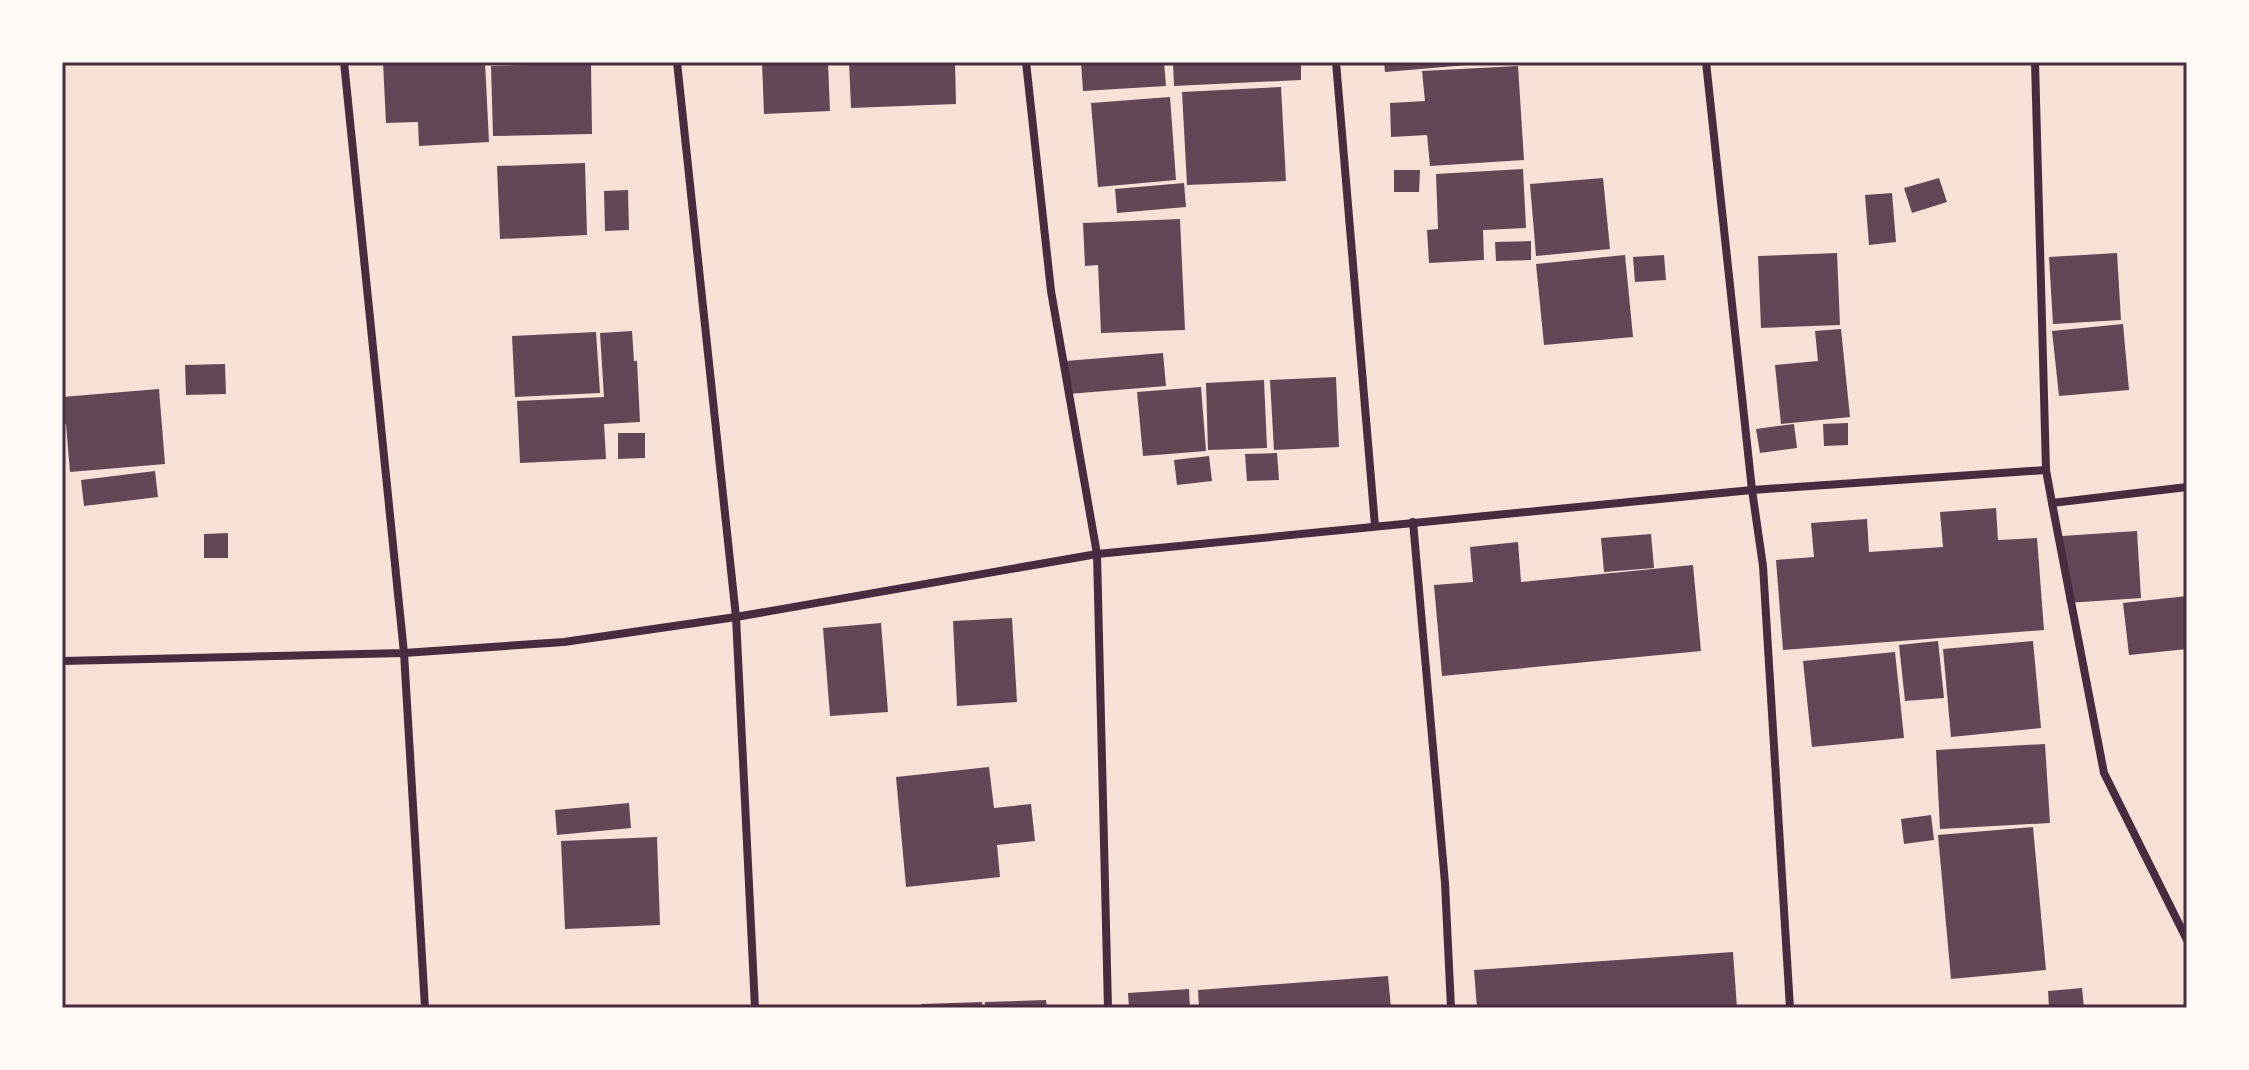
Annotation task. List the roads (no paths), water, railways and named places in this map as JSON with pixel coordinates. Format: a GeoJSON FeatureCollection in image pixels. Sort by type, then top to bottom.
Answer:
{"type":"FeatureCollection","features":[{"type":"Feature","properties":{"kind":"street"},"geometry":{"type":"LineString","coordinates":[[344,62],[404,653],[425,1008]]}},
{"type":"Feature","properties":{"kind":"street"},"geometry":{"type":"LineString","coordinates":[[677,62],[736,617],[755,1008]]}},
{"type":"Feature","properties":{"kind":"street"},"geometry":{"type":"LineString","coordinates":[[1026,62],[1051,291],[1097,554],[1108,1008]]}},
{"type":"Feature","properties":{"kind":"street"},"geometry":{"type":"LineString","coordinates":[[1336,62],[1375,526]]}},
{"type":"Feature","properties":{"kind":"street"},"geometry":{"type":"LineString","coordinates":[[1706,62],[1763,566],[1790,1008]]}},
{"type":"Feature","properties":{"kind":"street"},"geometry":{"type":"LineString","coordinates":[[2035,62],[2046,470],[2104,773],[2187,940]]}},
{"type":"Feature","properties":{"kind":"street"},"geometry":{"type":"LineString","coordinates":[[62,661],[404,653],[564,642],[736,617],[1097,554],[1752,490],[2046,470]]}},
{"type":"Feature","properties":{"kind":"street"},"geometry":{"type":"LineString","coordinates":[[2052,503],[2187,487]]}},
{"type":"Feature","properties":{"kind":"street"},"geometry":{"type":"LineString","coordinates":[[1413,522],[1445,883],[1451,1008]]}}]}
